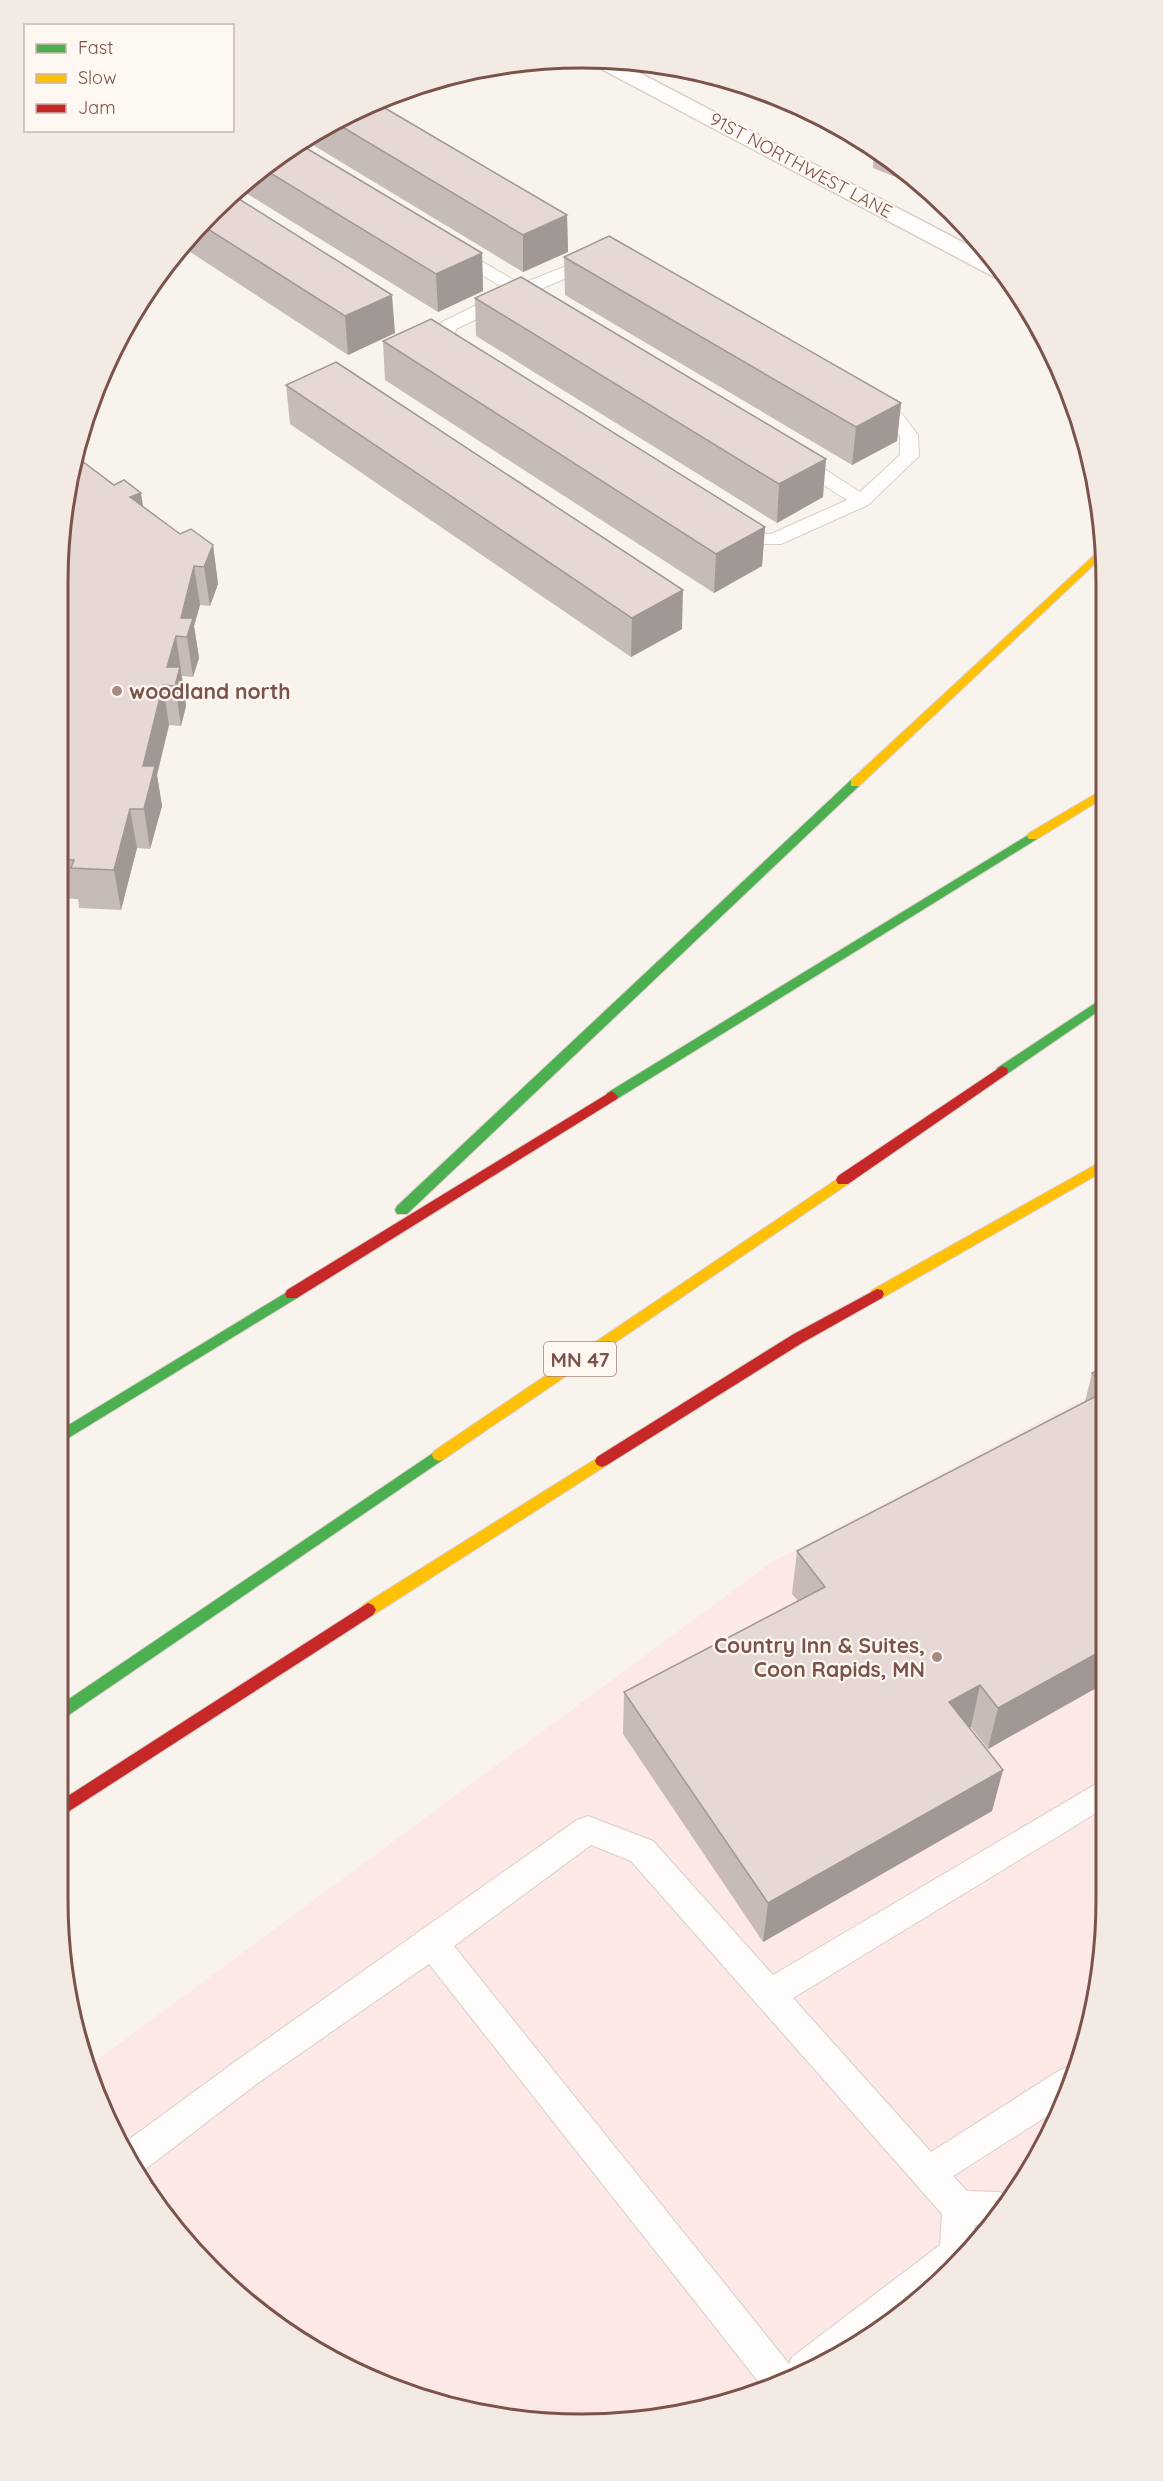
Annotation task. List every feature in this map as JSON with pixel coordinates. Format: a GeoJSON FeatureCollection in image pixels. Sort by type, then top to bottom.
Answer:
{"type":"FeatureCollection","features":[{"type":"Feature","properties":{"kind":"highway"},"geometry":{"type":"LineString","coordinates":[[352,1257],[1095,558]]}},
{"type":"Feature","properties":{"kind":"highway"},"geometry":{"type":"LineString","coordinates":[[68,1432],[1096,798]]}},
{"type":"Feature","properties":{"kind":"highway","name":"MN 47"},"geometry":{"type":"LineString","coordinates":[[68,1708],[1096,1007]]}},
{"type":"Feature","properties":{"kind":"highway"},"geometry":{"type":"LineString","coordinates":[[68,1805],[520,1512],[797,1340],[1096,1170]]}},
{"type":"Feature","properties":{"kind":"street","name":"91ST NORTHWEST LANE"},"geometry":{"type":"LineString","coordinates":[[617,69],[964,242]]}},
{"type":"Feature","properties":{"kind":"lane"},"geometry":{"type":"LineString","coordinates":[[439,242],[551,310]]}},
{"type":"Feature","properties":{"kind":"lane"},"geometry":{"type":"LineString","coordinates":[[599,258],[628,262],[895,418],[909,435],[910,456],[861,501],[774,540],[733,538],[472,362],[445,340],[448,326],[520,291],[599,258]]}},
{"type":"Feature","properties":{"kind":"lane"},"geometry":{"type":"LineString","coordinates":[[786,452],[861,501]]}},
{"type":"Feature","properties":{"kind":"lane"},"geometry":{"type":"LineString","coordinates":[[770,1994],[1096,1797]]}},
{"type":"Feature","properties":{"kind":"lane"},"geometry":{"type":"LineString","coordinates":[[136,2155],[247,2072],[432,1943],[588,1830],[642,1851],[959,2208],[956,2251]]}},
{"type":"Feature","properties":{"kind":"lane"},"geometry":{"type":"LineString","coordinates":[[432,1943],[776,2375]]}},
{"type":"Feature","properties":{"kind":"lane"},"geometry":{"type":"LineString","coordinates":[[928,2173],[1058,2090]]}},
{"type":"Feature","properties":{"kind":"lane"},"geometry":{"type":"LineString","coordinates":[[959,2208],[991,2209]]}},
{"type":"Feature","properties":{"kind":"lane"},"geometry":{"type":"LineString","coordinates":[[831,2349],[947,2261]]}},
{"type":"Feature","properties":{"kind":"shaded area"},"geometry":{"type":"Polygon","coordinates":[[[1096,1392],[1096,1900],[1091,1967],[1086,2000],[1068,2065],[1027,2156],[1009,2185],[968,2238],[945,2263],[894,2307],[867,2327],[809,2360],[747,2386],[715,2396],[682,2404],[615,2412],[582,2414],[514,2409],[481,2404],[416,2386],[324,2345],[296,2327],[243,2286],[195,2238],[154,2185],[136,2156],[107,2096],[94,2062],[773,1561],[1096,1392]]]}},
{"type":"Feature","properties":{"kind":"building"},"geometry":{"type":"Polygon","coordinates":[[[384,107],[567,215],[523,235],[342,127],[384,107]]]}},
{"type":"Feature","properties":{"kind":"building"},"geometry":{"type":"Polygon","coordinates":[[[306,148],[482,253],[436,274],[270,173],[306,148]]]}},
{"type":"Feature","properties":{"kind":"building"},"geometry":{"type":"Polygon","coordinates":[[[239,199],[392,295],[345,316],[208,229],[239,199]]]}},
{"type":"Feature","properties":{"kind":"building"},"geometry":{"type":"Polygon","coordinates":[[[609,236],[901,403],[856,427],[564,257],[609,236]]]}},
{"type":"Feature","properties":{"kind":"building"},"geometry":{"type":"Polygon","coordinates":[[[521,277],[826,459],[779,484],[475,298],[521,277]]]}},
{"type":"Feature","properties":{"kind":"building"},"geometry":{"type":"Polygon","coordinates":[[[431,319],[765,527],[716,554],[383,341],[431,319]]]}},
{"type":"Feature","properties":{"kind":"building"},"geometry":{"type":"Polygon","coordinates":[[[336,362],[683,590],[632,618],[286,385],[336,362]]]}},
{"type":"Feature","properties":{"kind":"building","name":"woodland north"},"geometry":{"type":"Polygon","coordinates":[[[82,461],[114,485],[124,480],[141,493],[130,497],[180,534],[191,529],[213,545],[204,567],[194,566],[181,618],[193,618],[187,637],[176,636],[167,667],[180,667],[175,686],[163,685],[143,766],[155,766],[144,809],[130,809],[114,870],[71,868],[74,860],[68,860],[68,582],[72,514],[82,461]]]}},
{"type":"Feature","properties":{"kind":"building","name":"Country Inn & Suites, Coon Rapids, MN"},"geometry":{"type":"Polygon","coordinates":[[[1096,1396],[1096,1654],[998,1708],[980,1685],[949,1702],[1003,1770],[768,1903],[624,1692],[825,1587],[797,1551],[1096,1396]]]}},
{"type":"Feature","properties":{"kind":"traffic: fast"},"geometry":{"type":"LineString","coordinates":[[402,1210],[855,783]]}},
{"type":"Feature","properties":{"kind":"traffic: fast"},"geometry":{"type":"LineString","coordinates":[[612,1096],[1033,836]]}},
{"type":"Feature","properties":{"kind":"traffic: fast"},"geometry":{"type":"LineString","coordinates":[[1002,1071],[1096,1007]]}},
{"type":"Feature","properties":{"kind":"traffic: fast"},"geometry":{"type":"LineString","coordinates":[[68,1432],[292,1294]]}},
{"type":"Feature","properties":{"kind":"traffic: fast"},"geometry":{"type":"LineString","coordinates":[[68,1708],[439,1455]]}},
{"type":"Feature","properties":{"kind":"traffic: slow"},"geometry":{"type":"LineString","coordinates":[[855,783],[1095,558]]}},
{"type":"Feature","properties":{"kind":"traffic: slow"},"geometry":{"type":"LineString","coordinates":[[1033,836],[1096,798]]}},
{"type":"Feature","properties":{"kind":"traffic: slow"},"geometry":{"type":"LineString","coordinates":[[877,1294],[1096,1170]]}},
{"type":"Feature","properties":{"kind":"traffic: slow"},"geometry":{"type":"LineString","coordinates":[[439,1455],[843,1180]]}},
{"type":"Feature","properties":{"kind":"traffic: slow"},"geometry":{"type":"LineString","coordinates":[[368,1610],[602,1461]]}},
{"type":"Feature","properties":{"kind":"traffic: jam"},"geometry":{"type":"LineString","coordinates":[[843,1180],[1002,1071]]}},
{"type":"Feature","properties":{"kind":"traffic: jam"},"geometry":{"type":"LineString","coordinates":[[292,1294],[612,1096]]}},
{"type":"Feature","properties":{"kind":"traffic: jam"},"geometry":{"type":"LineString","coordinates":[[602,1461],[797,1339],[877,1294]]}},
{"type":"Feature","properties":{"kind":"traffic: jam"},"geometry":{"type":"LineString","coordinates":[[68,1805],[368,1610]]}},
{"type":"Feature","properties":{"kind":"place","name":"woodland north"},"geometry":{"type":"Point","coordinates":[117,691]}},
{"type":"Feature","properties":{"kind":"place","name":"Country Inn & Suites, Coon Rapids, MN"},"geometry":{"type":"Point","coordinates":[937,1657]}}]}
